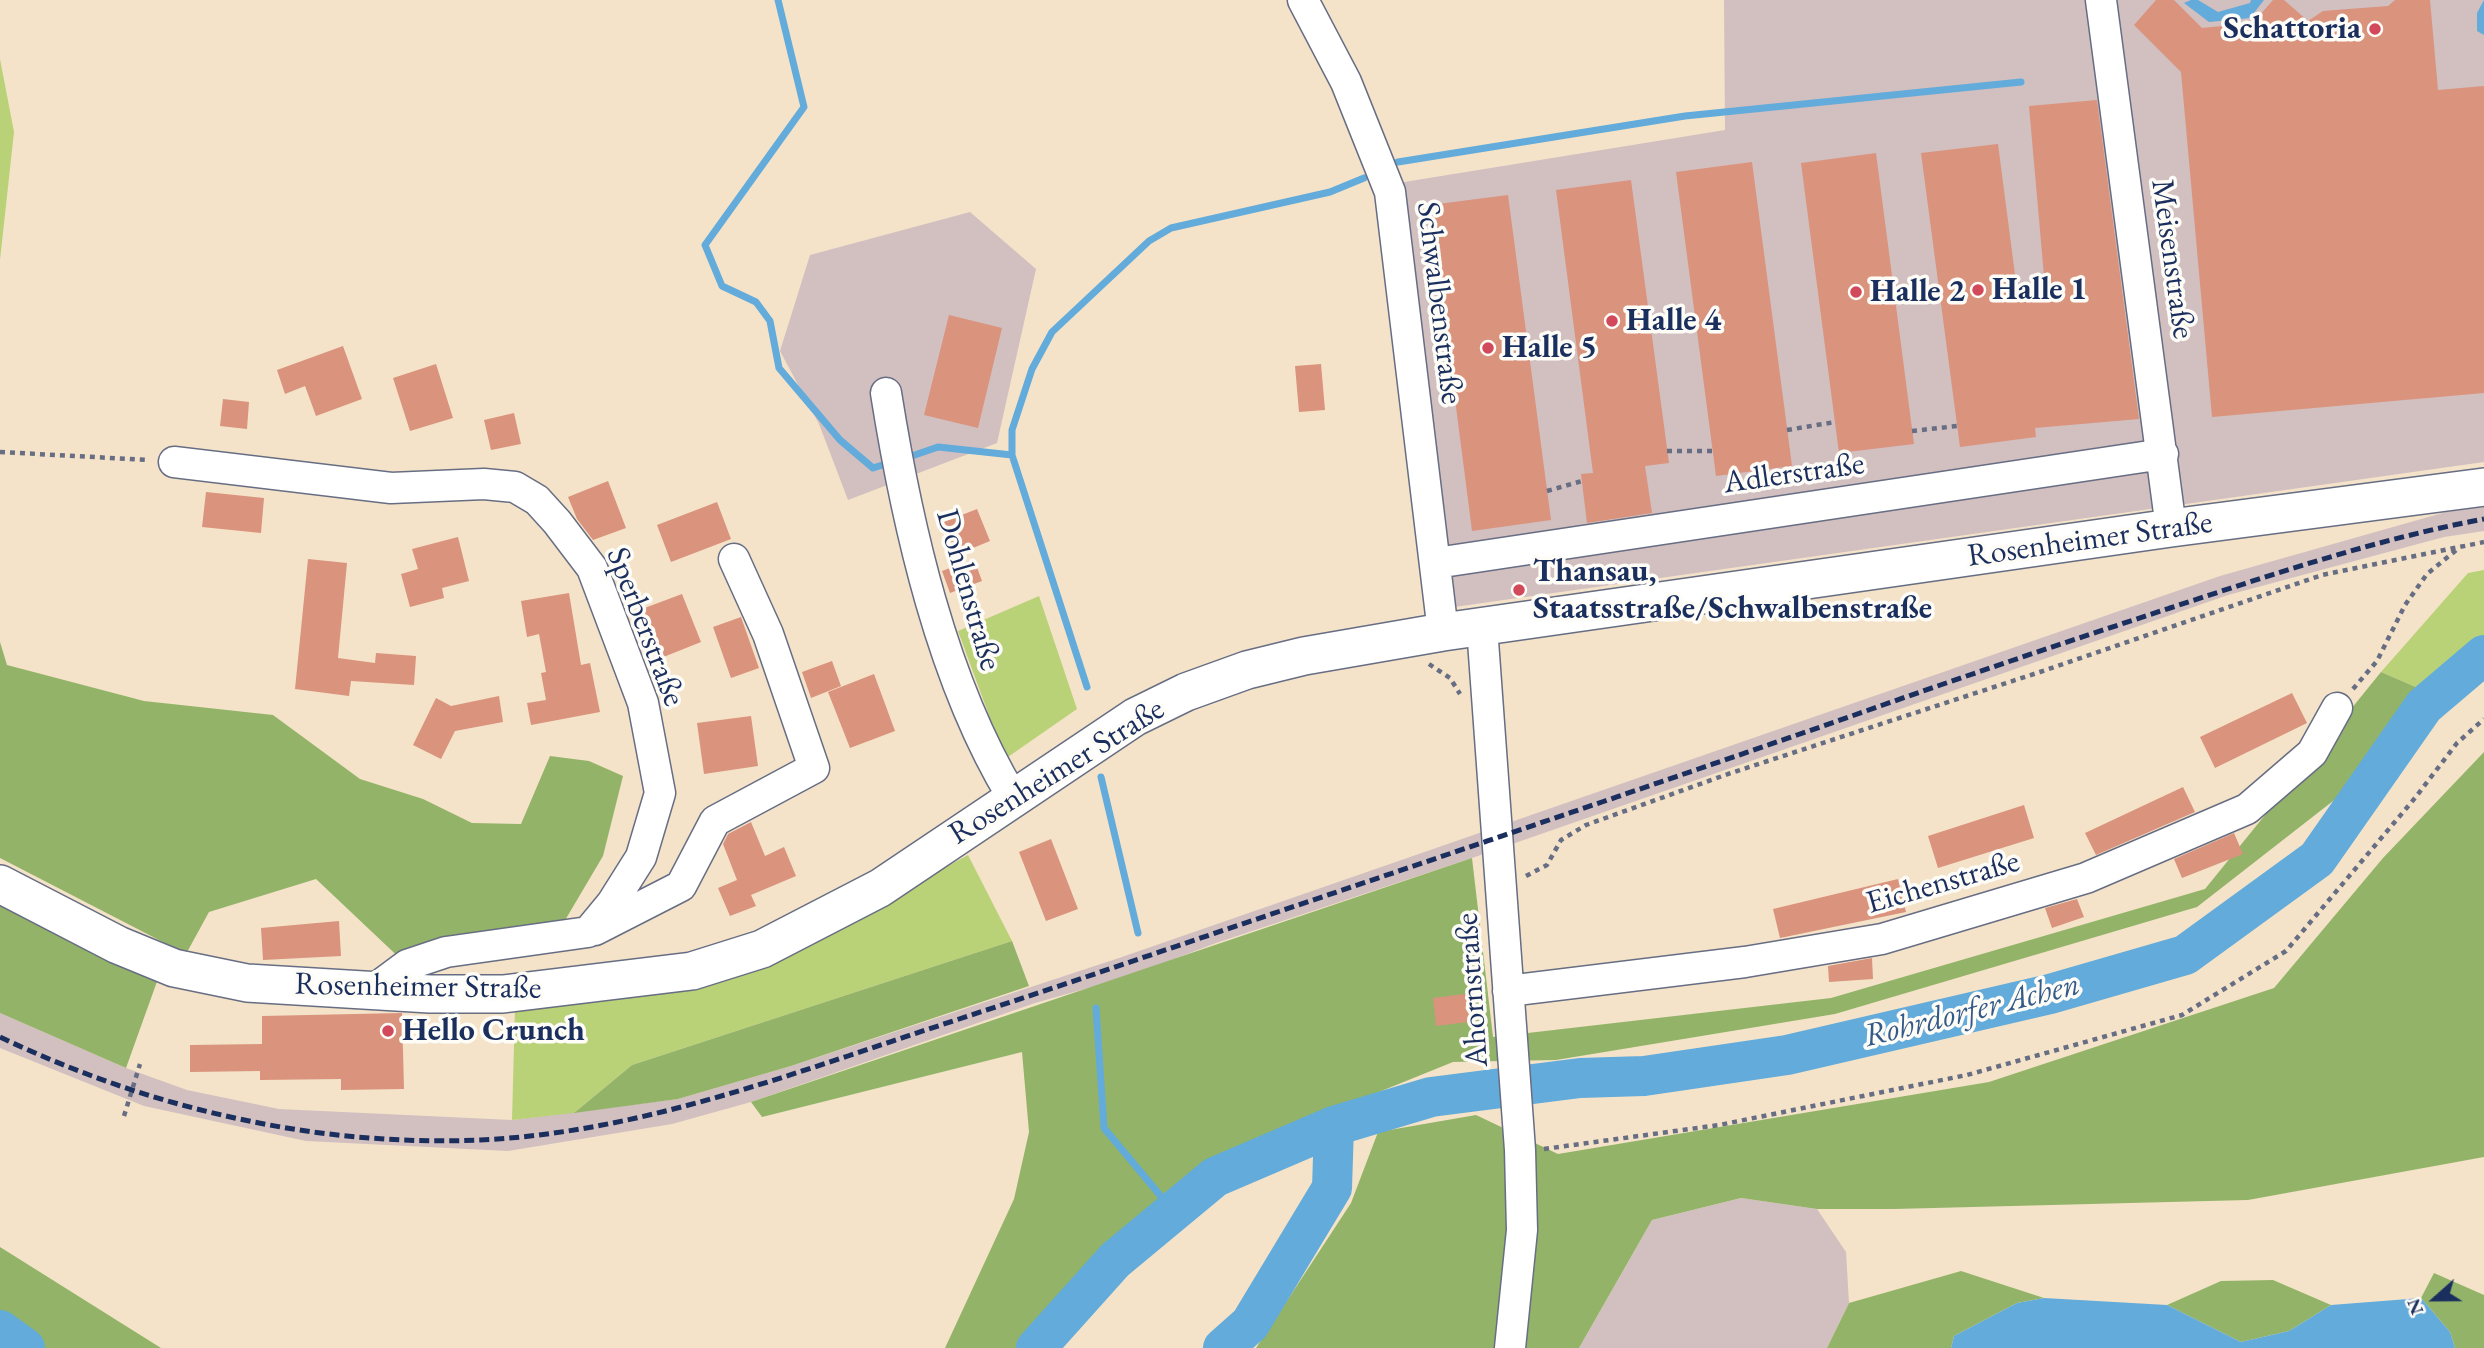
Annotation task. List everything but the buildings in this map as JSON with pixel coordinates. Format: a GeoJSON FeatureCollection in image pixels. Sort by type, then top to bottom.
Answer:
{"type":"FeatureCollection","features":[{"type":"Feature","properties":{"kind":"main road","name":"Rosenheimer Straße"},"geometry":{"type":"LineString","coordinates":[[0,884],[118,945],[174,968],[247,983],[372,991],[503,994],[692,971],[762,949],[880,888],[1012,796],[1135,717],[1186,692],[1247,670],[1304,656],[1482,626],[2171,528],[2484,487]]}},
{"type":"Feature","properties":{"kind":"street","name":"Schwalbenstraße"},"geometry":{"type":"LineString","coordinates":[[1303,0],[1346,82],[1390,191],[1443,632]]}},
{"type":"Feature","properties":{"kind":"street","name":"Meisenstraße"},"geometry":{"type":"LineString","coordinates":[[2101,0],[2171,528]]}},
{"type":"Feature","properties":{"kind":"street","name":"Dohlenstraße"},"geometry":{"type":"LineString","coordinates":[[886,393],[901,485],[931,595],[963,696],[1012,796]]}},
{"type":"Feature","properties":{"kind":"street","name":"Adlerstraße"},"geometry":{"type":"LineString","coordinates":[[1436,563],[2163,454]]}},
{"type":"Feature","properties":{"kind":"street","name":"Sperberstraße"},"geometry":{"type":"LineString","coordinates":[[174,462],[391,488],[484,484],[515,487],[537,499],[592,568],[643,703],[660,793],[641,857],[612,903],[588,932]]}},
{"type":"Feature","properties":{"kind":"street"},"geometry":{"type":"LineString","coordinates":[[372,991],[407,965],[446,952],[588,932],[681,886],[715,821],[814,768],[768,634],[734,559]]}},
{"type":"Feature","properties":{"kind":"street","name":"Ahornstraße"},"geometry":{"type":"LineString","coordinates":[[1482,626],[1519,1140],[1522,1230],[1510,1348]]}},
{"type":"Feature","properties":{"kind":"street","name":"Eichenstraße"},"geometry":{"type":"LineString","coordinates":[[1508,991],[1745,962],[1882,939],[2086,878],[2247,809],[2312,753],[2337,708]]}},
{"type":"Feature","properties":{"kind":"path"},"geometry":{"type":"LineString","coordinates":[[1787,430],[1835,422]]}},
{"type":"Feature","properties":{"kind":"path"},"geometry":{"type":"LineString","coordinates":[[1912,431],[1957,426]]}},
{"type":"Feature","properties":{"kind":"path"},"geometry":{"type":"LineString","coordinates":[[1667,451],[1712,451]]}},
{"type":"Feature","properties":{"kind":"path"},"geometry":{"type":"LineString","coordinates":[[0,452],[174,462]]}},
{"type":"Feature","properties":{"kind":"path"},"geometry":{"type":"LineString","coordinates":[[1547,491],[1582,481]]}},
{"type":"Feature","properties":{"kind":"path"},"geometry":{"type":"LineString","coordinates":[[1499,882],[1518,880],[1547,865],[1561,840],[1586,825],[1728,774],[2040,673],[2322,576],[2484,542]]}},
{"type":"Feature","properties":{"kind":"path"},"geometry":{"type":"LineString","coordinates":[[2337,708],[2378,661],[2405,605],[2427,574],[2462,545]]}},
{"type":"Feature","properties":{"kind":"path"},"geometry":{"type":"LineString","coordinates":[[1519,1140],[1719,1125],[1967,1075],[2182,1015],[2286,951],[2458,743],[2484,719]]}},
{"type":"Feature","properties":{"kind":"path"},"geometry":{"type":"LineString","coordinates":[[124,1116],[140,1064]]}},
{"type":"Feature","properties":{"kind":"shaded area"},"geometry":{"type":"Polygon","coordinates":[[[1724,0],[2484,0],[2484,462],[1440,609],[1392,184],[1725,130],[1724,0]]]}},
{"type":"Feature","properties":{"kind":"shaded area"},"geometry":{"type":"Polygon","coordinates":[[[970,212],[1036,269],[997,443],[848,500],[819,424],[780,351],[810,255],[970,212]]]}},
{"type":"Feature","properties":{"kind":"shaded area"},"geometry":{"type":"Polygon","coordinates":[[[2484,507],[2484,531],[2444,537],[2228,595],[1472,858],[1216,943],[1127,977],[1035,1003],[751,1102],[672,1124],[508,1151],[306,1141],[144,1106],[0,1048],[0,1013],[126,1068],[187,1090],[279,1109],[512,1120],[678,1099],[791,1066],[1119,958],[2220,576],[2446,512],[2484,507]]]}},
{"type":"Feature","properties":{"kind":"shaded area"},"geometry":{"type":"Polygon","coordinates":[[[1741,1198],[1817,1209],[1846,1252],[1849,1303],[1827,1348],[1579,1348],[1652,1220],[1741,1198]]]}},
{"type":"Feature","properties":{"kind":"green space"},"geometry":{"type":"Polygon","coordinates":[[[0,59],[14,132],[0,260],[0,59]]]}},
{"type":"Feature","properties":{"kind":"green space"},"geometry":{"type":"Polygon","coordinates":[[[2484,570],[2484,641],[2418,688],[2381,672],[2468,573],[2484,570]]]}},
{"type":"Feature","properties":{"kind":"green space"},"geometry":{"type":"Polygon","coordinates":[[[1039,596],[1077,709],[1005,759],[958,631],[1039,596]]]}},
{"type":"Feature","properties":{"kind":"green space"},"geometry":{"type":"Polygon","coordinates":[[[0,642],[7,665],[144,701],[273,715],[360,779],[423,799],[472,823],[521,824],[550,756],[589,761],[623,776],[603,856],[564,922],[407,965],[316,879],[209,912],[186,954],[0,858],[0,642]]]}},
{"type":"Feature","properties":{"kind":"green space"},"geometry":{"type":"Polygon","coordinates":[[[2381,672],[2418,688],[2351,787],[2197,907],[1835,1014],[1556,1060],[1453,1062],[1211,1160],[1035,1348],[945,1348],[1014,1199],[1029,1132],[1022,1052],[762,1117],[751,1102],[1472,858],[1493,1037],[1831,998],[2205,889],[2381,672]]]}},
{"type":"Feature","properties":{"kind":"green space"},"geometry":{"type":"Polygon","coordinates":[[[2484,752],[2484,1157],[2248,1200],[1817,1209],[1741,1198],[1652,1220],[1579,1348],[1256,1348],[1351,1203],[1378,1132],[1476,1115],[1558,1154],[1989,1082],[2274,988],[2383,858],[2484,752]]]}},
{"type":"Feature","properties":{"kind":"green space"},"geometry":{"type":"Polygon","coordinates":[[[968,855],[1012,941],[632,1065],[574,1113],[512,1120],[515,1008],[913,885],[968,855]]]}},
{"type":"Feature","properties":{"kind":"green space"},"geometry":{"type":"Polygon","coordinates":[[[0,896],[159,976],[126,1068],[0,1013],[0,896]]]}},
{"type":"Feature","properties":{"kind":"green space"},"geometry":{"type":"Polygon","coordinates":[[[1012,941],[1029,986],[791,1066],[678,1099],[574,1113],[632,1065],[1012,941]]]}},
{"type":"Feature","properties":{"kind":"green space"},"geometry":{"type":"Polygon","coordinates":[[[0,1247],[161,1348],[0,1348],[0,1247]]]}},
{"type":"Feature","properties":{"kind":"green space"},"geometry":{"type":"Polygon","coordinates":[[[1961,1271],[2044,1298],[2017,1303],[1954,1336],[1951,1348],[1827,1348],[1849,1303],[1961,1271]]]}},
{"type":"Feature","properties":{"kind":"green space"},"geometry":{"type":"Polygon","coordinates":[[[2434,1273],[2484,1295],[2484,1348],[2455,1348],[2450,1332],[2421,1298],[2434,1273]]]}},
{"type":"Feature","properties":{"kind":"green space"},"geometry":{"type":"Polygon","coordinates":[[[2273,1280],[2331,1305],[2289,1331],[2241,1342],[2167,1305],[2221,1281],[2273,1280]]]}},
{"type":"Feature","properties":{"kind":"water"},"geometry":{"type":"Polygon","coordinates":[[[2198,0],[2218,12],[2250,3],[2251,0],[2264,0],[2250,18],[2209,22],[2184,3],[2198,0]]]}},
{"type":"Feature","properties":{"kind":"water"},"geometry":{"type":"Polygon","coordinates":[[[2484,0],[2484,35],[2477,31],[2477,13],[2484,0]]]}},
{"type":"Feature","properties":{"kind":"water"},"geometry":{"type":"Polygon","coordinates":[[[2044,1298],[2167,1305],[2241,1342],[2289,1331],[2331,1305],[2421,1298],[2450,1332],[2455,1348],[1951,1348],[1954,1336],[2017,1303],[2044,1298]]]}},
{"type":"Feature","properties":{"kind":"waterway"},"geometry":{"type":"LineString","coordinates":[[778,0],[804,107],[705,245],[722,286],[756,302],[770,321],[779,368],[840,440],[873,468],[892,462]]}},
{"type":"Feature","properties":{"kind":"waterway"},"geometry":{"type":"LineString","coordinates":[[1398,162],[1685,116],[2021,82]]}},
{"type":"Feature","properties":{"kind":"waterway"},"geometry":{"type":"LineString","coordinates":[[1087,687],[1012,455],[1012,430],[1032,369],[1052,332],[1149,241],[1171,228],[1330,192],[1364,178]]}},
{"type":"Feature","properties":{"kind":"waterway"},"geometry":{"type":"LineString","coordinates":[[903,459],[938,447],[1012,455]]}},
{"type":"Feature","properties":{"kind":"waterway","name":"Rohrdorfer Achen"},"geometry":{"type":"LineString","coordinates":[[1036,1348],[1115,1260],[1215,1177],[1334,1126],[1431,1097],[1580,1078],[1644,1076],[1787,1055],[2050,994],[2185,955],[2317,859],[2424,706],[2484,655]]}},
{"type":"Feature","properties":{"kind":"waterway"},"geometry":{"type":"LineString","coordinates":[[1101,777],[1138,933]]}},
{"type":"Feature","properties":{"kind":"waterway"},"geometry":{"type":"LineString","coordinates":[[1096,1008],[1104,1128],[1174,1212]]}},
{"type":"Feature","properties":{"kind":"waterway","name":"Rohrdorfer Achen"},"geometry":{"type":"LineString","coordinates":[[1223,1348],[1250,1324],[1332,1188],[1334,1126]]}},
{"type":"Feature","properties":{"kind":"waterway","name":"Rohrdorfer Achen"},"geometry":{"type":"LineString","coordinates":[[0,1330],[25,1348]]}},
{"type":"Feature","properties":{"kind":"railway"},"geometry":{"type":"LineString","coordinates":[[0,1037],[57,1062],[174,1103],[294,1129],[356,1137],[480,1140],[574,1130],[621,1121],[712,1099],[848,1056],[2010,661],[2248,583],[2365,547],[2484,519]]}},
{"type":"Feature","properties":{"kind":"place","name":"Schattoria"},"geometry":{"type":"Point","coordinates":[2375,29]}},
{"type":"Feature","properties":{"kind":"place","name":"Halle 1"},"geometry":{"type":"Point","coordinates":[1978,290]}},
{"type":"Feature","properties":{"kind":"place","name":"Halle 2"},"geometry":{"type":"Point","coordinates":[1856,292]}},
{"type":"Feature","properties":{"kind":"place","name":"Halle 4"},"geometry":{"type":"Point","coordinates":[1612,321]}},
{"type":"Feature","properties":{"kind":"place","name":"Halle 5"},"geometry":{"type":"Point","coordinates":[1488,348]}},
{"type":"Feature","properties":{"kind":"place","name":"Thansau, Staatsstraße/Schwalbenstraße"},"geometry":{"type":"Point","coordinates":[1519,590]}},
{"type":"Feature","properties":{"kind":"place","name":"Hello Crunch"},"geometry":{"type":"Point","coordinates":[388,1031]}}]}
